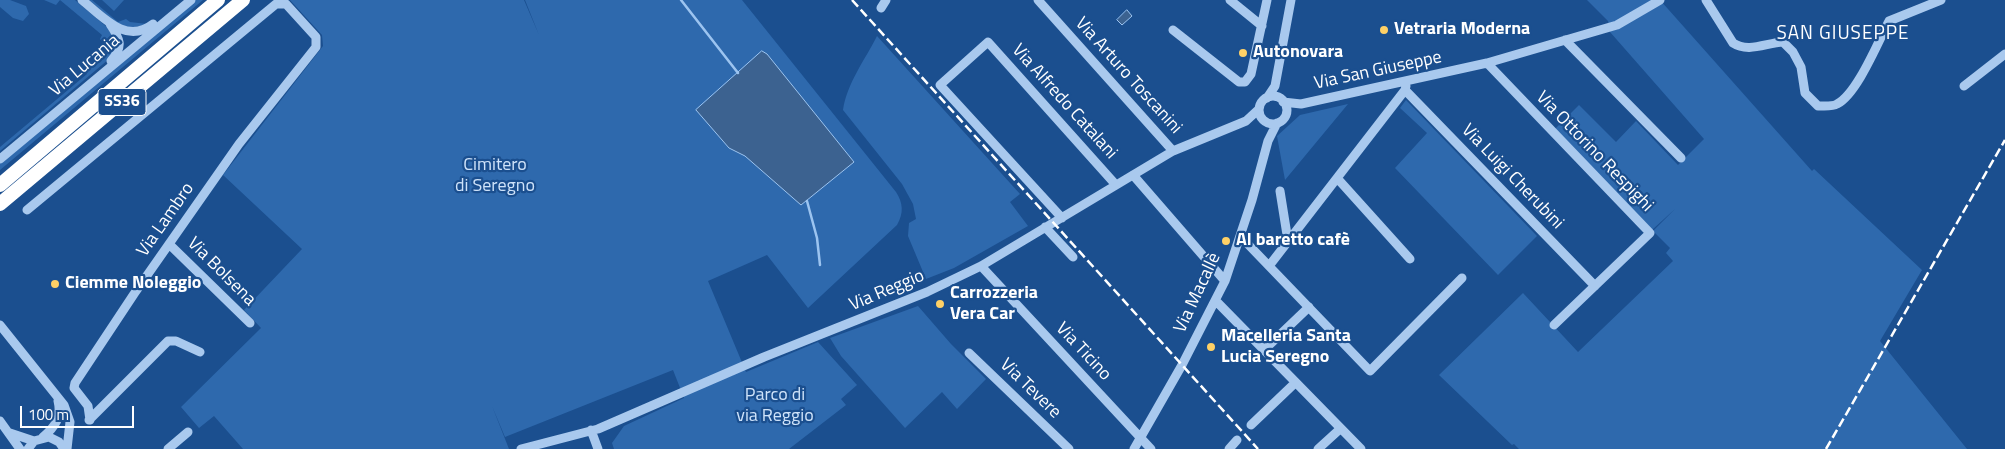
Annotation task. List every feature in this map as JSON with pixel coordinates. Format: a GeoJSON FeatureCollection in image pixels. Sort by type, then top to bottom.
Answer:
{"type":"FeatureCollection","features":[{"type":"Feature","properties":{"kind":"highway","name":"SS36"},"geometry":{"type":"LineString","coordinates":[[0,185],[218,0]]}},
{"type":"Feature","properties":{"kind":"highway","name":"SS36"},"geometry":{"type":"LineString","coordinates":[[0,204],[243,0]]}},
{"type":"Feature","properties":{"kind":"highway"},"geometry":{"type":"LineString","coordinates":[[0,213],[19,188]]}},
{"type":"Feature","properties":{"kind":"street"},"geometry":{"type":"LineString","coordinates":[[82,0],[110,24],[128,32],[142,31],[182,0]]}},
{"type":"Feature","properties":{"kind":"street","name":"Via Lucania"},"geometry":{"type":"LineString","coordinates":[[0,158],[191,0]]}},
{"type":"Feature","properties":{"kind":"street","name":"Via Arturo Toscanini"},"geometry":{"type":"LineString","coordinates":[[1038,0],[1173,151]]}},
{"type":"Feature","properties":{"kind":"street"},"geometry":{"type":"LineString","coordinates":[[1230,0],[1262,26]]}},
{"type":"Feature","properties":{"kind":"street"},"geometry":{"type":"LineString","coordinates":[[1173,30],[1239,82],[1245,82],[1250,78],[1267,0]]}},
{"type":"Feature","properties":{"kind":"street"},"geometry":{"type":"LineString","coordinates":[[1275,86],[1286,107],[1286,114],[1277,123],[1264,121],[1259,109],[1275,86],[1291,0]]}},
{"type":"Feature","properties":{"kind":"street","name":"Via San Giuseppe"},"geometry":{"type":"LineString","coordinates":[[1282,100],[1301,104],[1406,86],[1617,25],[1660,0]]}},
{"type":"Feature","properties":{"kind":"street"},"geometry":{"type":"LineString","coordinates":[[1706,0],[1733,43],[1740,47],[1748,48],[1783,42],[1793,52],[1801,67],[1805,93],[1818,106],[1828,106],[1837,104],[1854,89],[1889,21],[1941,0]]}},
{"type":"Feature","properties":{"kind":"street","name":"Via Lambro"},"geometry":{"type":"LineString","coordinates":[[27,210],[276,4],[286,4],[316,37],[316,47],[239,144],[75,383],[74,388],[88,406],[89,421],[168,341],[176,342],[200,352]]}},
{"type":"Feature","properties":{"kind":"street"},"geometry":{"type":"LineString","coordinates":[[0,154],[29,129],[45,121],[59,104],[112,60],[120,46],[110,24]]}},
{"type":"Feature","properties":{"kind":"street"},"geometry":{"type":"LineString","coordinates":[[1565,40],[1681,158]]}},
{"type":"Feature","properties":{"kind":"street","name":"Via Alfredo Catalani"},"geometry":{"type":"LineString","coordinates":[[1062,218],[940,84],[988,42],[1116,185]]}},
{"type":"Feature","properties":{"kind":"street"},"geometry":{"type":"LineString","coordinates":[[1964,86],[2005,54]]}},
{"type":"Feature","properties":{"kind":"street","name":"Via Ottorino Respighi"},"geometry":{"type":"LineString","coordinates":[[1487,63],[1650,233],[1554,325]]}},
{"type":"Feature","properties":{"kind":"street"},"geometry":{"type":"LineString","coordinates":[[1269,266],[1406,86]]}},
{"type":"Feature","properties":{"kind":"street","name":"Via Luigi Cherubini"},"geometry":{"type":"LineString","coordinates":[[1406,86],[1595,286]]}},
{"type":"Feature","properties":{"kind":"street"},"geometry":{"type":"LineString","coordinates":[[1267,98],[1274,97],[1282,100]]}},
{"type":"Feature","properties":{"kind":"street","name":"Via San Giuseppe"},"geometry":{"type":"LineString","coordinates":[[1286,114],[1301,104]]}},
{"type":"Feature","properties":{"kind":"street","name":"Via Reggio"},"geometry":{"type":"LineString","coordinates":[[520,449],[590,430],[764,357],[922,294],[981,266],[1173,151],[1246,120],[1259,109]]}},
{"type":"Feature","properties":{"kind":"street","name":"Via Reggio"},"geometry":{"type":"LineString","coordinates":[[1246,120],[1264,121]]}},
{"type":"Feature","properties":{"kind":"street","name":"Via Macallè"},"geometry":{"type":"LineString","coordinates":[[1264,121],[1268,141]]}},
{"type":"Feature","properties":{"kind":"street","name":"Via Macallè"},"geometry":{"type":"LineString","coordinates":[[1134,449],[1216,301],[1225,281],[1252,200],[1268,141],[1277,123]]}},
{"type":"Feature","properties":{"kind":"street"},"geometry":{"type":"LineString","coordinates":[[1133,175],[1225,281]]}},
{"type":"Feature","properties":{"kind":"street"},"geometry":{"type":"LineString","coordinates":[[1337,178],[1410,259]]}},
{"type":"Feature","properties":{"kind":"street"},"geometry":{"type":"LineString","coordinates":[[1280,191],[1288,241]]}},
{"type":"Feature","properties":{"kind":"street"},"geometry":{"type":"LineString","coordinates":[[1045,227],[1072,257]]}},
{"type":"Feature","properties":{"kind":"street"},"geometry":{"type":"LineString","coordinates":[[1240,237],[1370,370],[1462,278]]}},
{"type":"Feature","properties":{"kind":"street","name":"Via Bolsena"},"geometry":{"type":"LineString","coordinates":[[169,244],[250,323]]}},
{"type":"Feature","properties":{"kind":"street","name":"Via Ticino"},"geometry":{"type":"LineString","coordinates":[[981,266],[1151,449]]}},
{"type":"Feature","properties":{"kind":"street"},"geometry":{"type":"LineString","coordinates":[[1216,301],[1361,449]]}},
{"type":"Feature","properties":{"kind":"street"},"geometry":{"type":"LineString","coordinates":[[1264,350],[1309,307]]}},
{"type":"Feature","properties":{"kind":"street"},"geometry":{"type":"LineString","coordinates":[[0,325],[64,405],[70,422],[66,449]]}},
{"type":"Feature","properties":{"kind":"street","name":"Via Tevere"},"geometry":{"type":"LineString","coordinates":[[969,353],[1069,449]]}},
{"type":"Feature","properties":{"kind":"street"},"geometry":{"type":"LineString","coordinates":[[1251,425],[1296,383]]}},
{"type":"Feature","properties":{"kind":"street"},"geometry":{"type":"LineString","coordinates":[[28,449],[49,432],[59,417],[60,408],[56,396]]}},
{"type":"Feature","properties":{"kind":"street"},"geometry":{"type":"LineString","coordinates":[[0,421],[20,449]]}},
{"type":"Feature","properties":{"kind":"street"},"geometry":{"type":"LineString","coordinates":[[1318,449],[1340,429]]}},
{"type":"Feature","properties":{"kind":"street"},"geometry":{"type":"LineString","coordinates":[[590,430],[598,449]]}},
{"type":"Feature","properties":{"kind":"street"},"geometry":{"type":"LineString","coordinates":[[168,449],[188,432]]}},
{"type":"Feature","properties":{"kind":"street"},"geometry":{"type":"LineString","coordinates":[[10,433],[39,439],[54,439],[66,449]]}},
{"type":"Feature","properties":{"kind":"street"},"geometry":{"type":"LineString","coordinates":[[1229,449],[1237,440]]}},
{"type":"Feature","properties":{"kind":"green space"},"geometry":{"type":"Polygon","coordinates":[[[0,0],[10,0],[26,6],[29,14],[23,21],[13,18],[0,7],[0,0]]]}},
{"type":"Feature","properties":{"kind":"green space"},"geometry":{"type":"Polygon","coordinates":[[[44,0],[60,0],[56,5],[44,0]]]}},
{"type":"Feature","properties":{"kind":"green space"},"geometry":{"type":"Polygon","coordinates":[[[60,0],[75,0],[108,28],[113,35],[117,47],[109,59],[0,151],[0,147],[87,74],[84,69],[106,51],[106,46],[100,39],[102,35],[60,0]]]}},
{"type":"Feature","properties":{"kind":"green space"},"geometry":{"type":"Polygon","coordinates":[[[89,0],[92,0],[118,22],[126,19],[130,22],[147,24],[127,29],[112,20],[89,0]]]}},
{"type":"Feature","properties":{"kind":"green space"},"geometry":{"type":"Polygon","coordinates":[[[102,0],[124,0],[114,11],[102,0]]]}},
{"type":"Feature","properties":{"kind":"green space"},"geometry":{"type":"Polygon","coordinates":[[[196,0],[203,0],[0,170],[0,162],[168,21],[196,0]]]}},
{"type":"Feature","properties":{"kind":"green space"},"geometry":{"type":"Polygon","coordinates":[[[290,0],[524,0],[539,35],[525,0],[742,0],[896,192],[900,200],[902,212],[897,225],[808,308],[767,255],[708,281],[746,372],[818,342],[857,385],[841,399],[846,405],[789,449],[614,449],[612,443],[624,426],[684,398],[673,370],[505,437],[492,406],[509,449],[243,449],[214,416],[199,428],[181,407],[261,328],[244,310],[302,249],[223,175],[323,46],[322,35],[290,0]]]}},
{"type":"Feature","properties":{"kind":"green space"},"geometry":{"type":"Polygon","coordinates":[[[1587,0],[1660,0],[1812,171],[1814,169],[1922,270],[1880,341],[1967,449],[1519,449],[1514,444],[1512,445],[1439,375],[1523,293],[1578,352],[1673,261],[1666,253],[1670,248],[1653,231],[1675,209],[1652,230],[1555,129],[1579,105],[1616,142],[1636,121],[1678,165],[1704,139],[1610,32],[1608,21],[1587,0]]]}},
{"type":"Feature","properties":{"kind":"green space"},"geometry":{"type":"Polygon","coordinates":[[[877,36],[1020,194],[1010,202],[1028,226],[954,268],[926,279],[908,236],[909,223],[916,219],[913,204],[902,184],[843,110],[852,81],[877,36]]]}},
{"type":"Feature","properties":{"kind":"green space"},"geometry":{"type":"Polygon","coordinates":[[[1406,100],[1537,236],[1498,275],[1395,168],[1427,133],[1400,108],[1406,100]]]}},
{"type":"Feature","properties":{"kind":"green space"},"geometry":{"type":"Polygon","coordinates":[[[1348,104],[1285,180],[1277,136],[1300,115],[1348,104]]]}},
{"type":"Feature","properties":{"kind":"green space"},"geometry":{"type":"Polygon","coordinates":[[[918,306],[951,344],[986,379],[957,409],[942,392],[905,428],[841,356],[830,338],[918,306]]]}},
{"type":"Feature","properties":{"kind":"shaded area"},"geometry":{"type":"Polygon","coordinates":[[[1127,10],[1132,16],[1122,25],[1117,20],[1127,10]]]}},
{"type":"Feature","properties":{"kind":"shaded area"},"geometry":{"type":"Polygon","coordinates":[[[762,51],[767,54],[854,162],[801,205],[745,156],[729,148],[696,110],[762,51]]]}},
{"type":"Feature","properties":{"kind":"waterway"},"geometry":{"type":"LineString","coordinates":[[681,0],[738,73]]}},
{"type":"Feature","properties":{"kind":"waterway"},"geometry":{"type":"LineString","coordinates":[[807,201],[817,238],[820,265]]}},
{"type":"Feature","properties":{"kind":"railway"},"geometry":{"type":"LineString","coordinates":[[852,0],[1258,449]]}},
{"type":"Feature","properties":{"kind":"railway"},"geometry":{"type":"LineString","coordinates":[[1826,449],[2005,140]]}},
{"type":"Feature","properties":{"kind":"place","name":"Vetraria Moderna"},"geometry":{"type":"Point","coordinates":[1384,30]}},
{"type":"Feature","properties":{"kind":"place","name":"Autonovara"},"geometry":{"type":"Point","coordinates":[1243,53]}},
{"type":"Feature","properties":{"kind":"place","name":"Al baretto cafè"},"geometry":{"type":"Point","coordinates":[1226,241]}},
{"type":"Feature","properties":{"kind":"place","name":"Ciemme Noleggio"},"geometry":{"type":"Point","coordinates":[55,284]}},
{"type":"Feature","properties":{"kind":"place","name":"Carrozzeria Vera Car"},"geometry":{"type":"Point","coordinates":[940,304]}},
{"type":"Feature","properties":{"kind":"place","name":"Macelleria Santa Lucia Seregno"},"geometry":{"type":"Point","coordinates":[1211,347]}},
{"type":"Feature","properties":{"kind":"district","name":"SAN GIUSEPPE"},"geometry":{"type":"Point","coordinates":[1843,34]}},
{"type":"Feature","properties":{"kind":"park label","name":"Cimitero di Seregno"},"geometry":{"type":"Point","coordinates":[495,176]}},
{"type":"Feature","properties":{"kind":"park label","name":"Parco di via Reggio"},"geometry":{"type":"Point","coordinates":[775,406]}}]}
